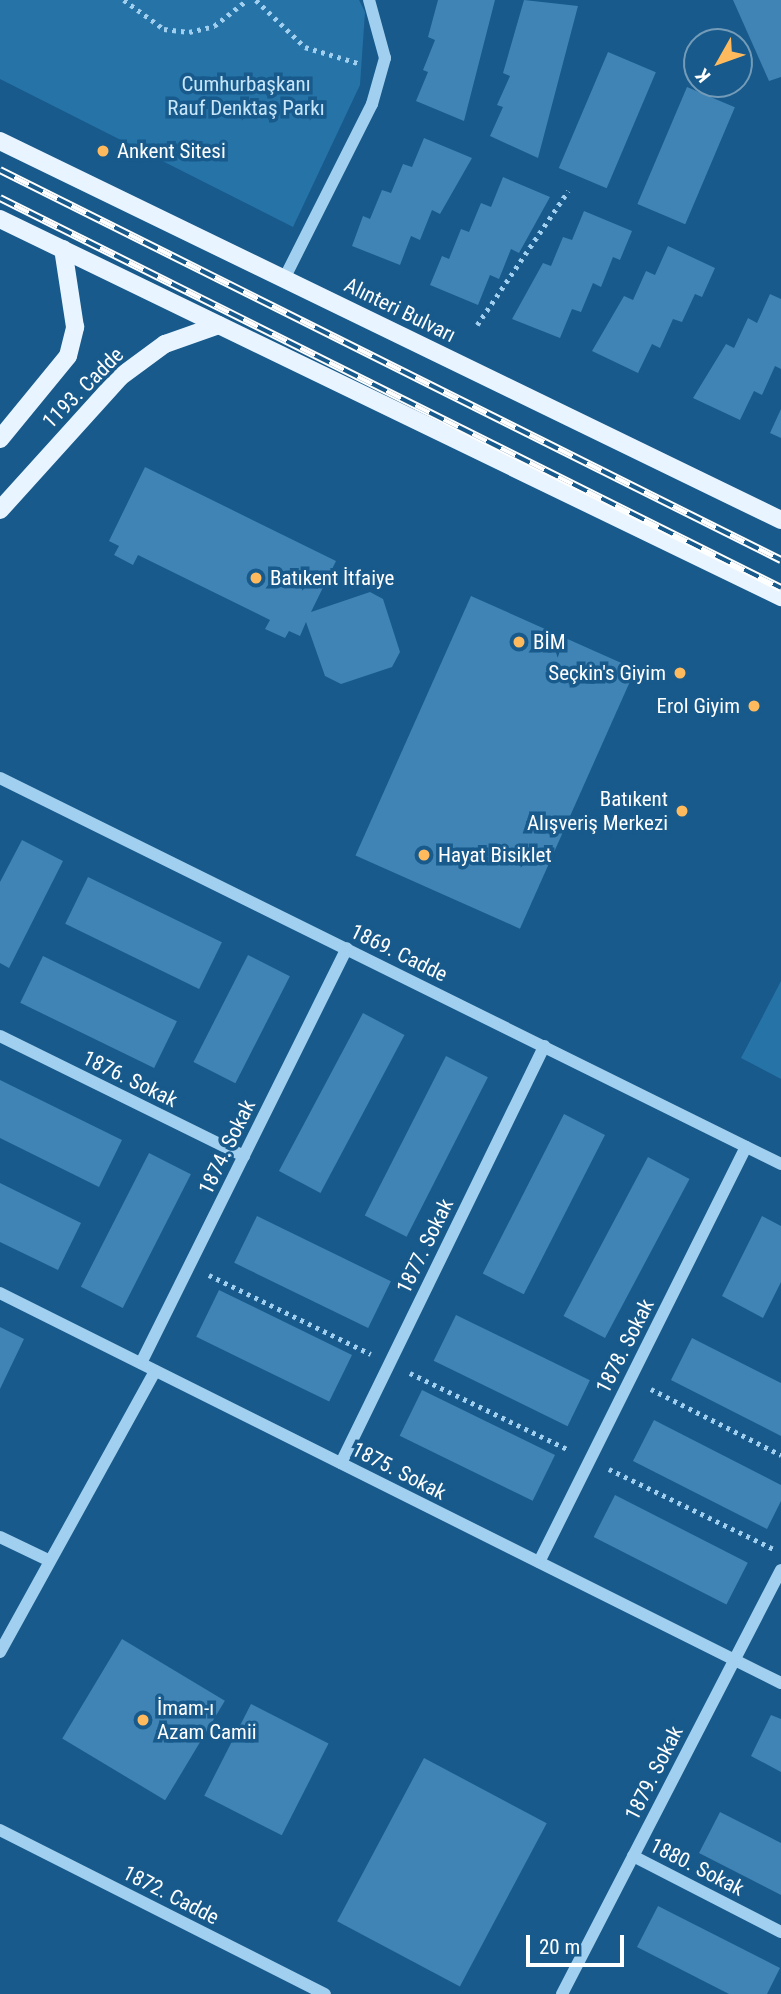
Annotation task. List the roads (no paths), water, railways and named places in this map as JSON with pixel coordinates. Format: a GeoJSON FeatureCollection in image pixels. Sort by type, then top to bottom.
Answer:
{"type":"FeatureCollection","features":[{"type":"Feature","properties":{"kind":"main road","name":"Alınteri Bulvarı"},"geometry":{"type":"LineString","coordinates":[[0,141],[781,520]]}},
{"type":"Feature","properties":{"kind":"main road"},"geometry":{"type":"LineString","coordinates":[[0,219],[781,597]]}},
{"type":"Feature","properties":{"kind":"main road","name":"1193. Cadde"},"geometry":{"type":"LineString","coordinates":[[0,439],[68,356],[75,327],[63,249]]}},
{"type":"Feature","properties":{"kind":"main road","name":"1193. Cadde"},"geometry":{"type":"LineString","coordinates":[[0,510],[120,377],[164,344],[219,325]]}},
{"type":"Feature","properties":{"kind":"street"},"geometry":{"type":"LineString","coordinates":[[284,279],[372,104],[385,58],[369,0]]}},
{"type":"Feature","properties":{"kind":"street","name":"1869. Cadde"},"geometry":{"type":"LineString","coordinates":[[0,778],[781,1164]]}},
{"type":"Feature","properties":{"kind":"street","name":"1874. Sokak"},"geometry":{"type":"LineString","coordinates":[[141,1363],[347,948]]}},
{"type":"Feature","properties":{"kind":"street","name":"1876. Sokak"},"geometry":{"type":"LineString","coordinates":[[0,1036],[244,1156]]}},
{"type":"Feature","properties":{"kind":"street","name":"1877. Sokak"},"geometry":{"type":"LineString","coordinates":[[341,1463],[544,1046]]}},
{"type":"Feature","properties":{"kind":"street","name":"1878. Sokak"},"geometry":{"type":"LineString","coordinates":[[539,1562],[746,1147]]}},
{"type":"Feature","properties":{"kind":"street","name":"1875. Sokak"},"geometry":{"type":"LineString","coordinates":[[0,1293],[781,1683]]}},
{"type":"Feature","properties":{"kind":"street"},"geometry":{"type":"LineString","coordinates":[[0,1652],[155,1371]]}},
{"type":"Feature","properties":{"kind":"street"},"geometry":{"type":"LineString","coordinates":[[0,1537],[50,1561]]}},
{"type":"Feature","properties":{"kind":"street","name":"1879. Sokak"},"geometry":{"type":"LineString","coordinates":[[562,1994],[781,1570]]}},
{"type":"Feature","properties":{"kind":"street","name":"1872. Cadde"},"geometry":{"type":"LineString","coordinates":[[0,1830],[325,1994]]}},
{"type":"Feature","properties":{"kind":"street","name":"1880. Sokak"},"geometry":{"type":"LineString","coordinates":[[633,1856],[781,1932]]}},
{"type":"Feature","properties":{"kind":"railway"},"geometry":{"type":"LineString","coordinates":[[0,170],[781,560]]}},
{"type":"Feature","properties":{"kind":"railway"},"geometry":{"type":"LineString","coordinates":[[0,198],[781,588]]}},
{"type":"Feature","properties":{"kind":"place","name":"Ankent Sitesi"},"geometry":{"type":"Point","coordinates":[103,151]}},
{"type":"Feature","properties":{"kind":"place","name":"Batıkent İtfaiye"},"geometry":{"type":"Point","coordinates":[256,578]}},
{"type":"Feature","properties":{"kind":"place","name":"BİM"},"geometry":{"type":"Point","coordinates":[519,642]}},
{"type":"Feature","properties":{"kind":"place","name":"Seçkin's Giyim"},"geometry":{"type":"Point","coordinates":[680,673]}},
{"type":"Feature","properties":{"kind":"place","name":"Erol Giyim"},"geometry":{"type":"Point","coordinates":[754,706]}},
{"type":"Feature","properties":{"kind":"place","name":"Batıkent Alışveriş Merkezi"},"geometry":{"type":"Point","coordinates":[682,811]}},
{"type":"Feature","properties":{"kind":"place","name":"Hayat Bisiklet"},"geometry":{"type":"Point","coordinates":[424,855]}},
{"type":"Feature","properties":{"kind":"place","name":"İmam-ı Azam Camii"},"geometry":{"type":"Point","coordinates":[143,1720]}},
{"type":"Feature","properties":{"kind":"park label","name":"Cumhurbaşkanı Rauf Denktaş Parkı"},"geometry":{"type":"Point","coordinates":[246,96]}}]}
